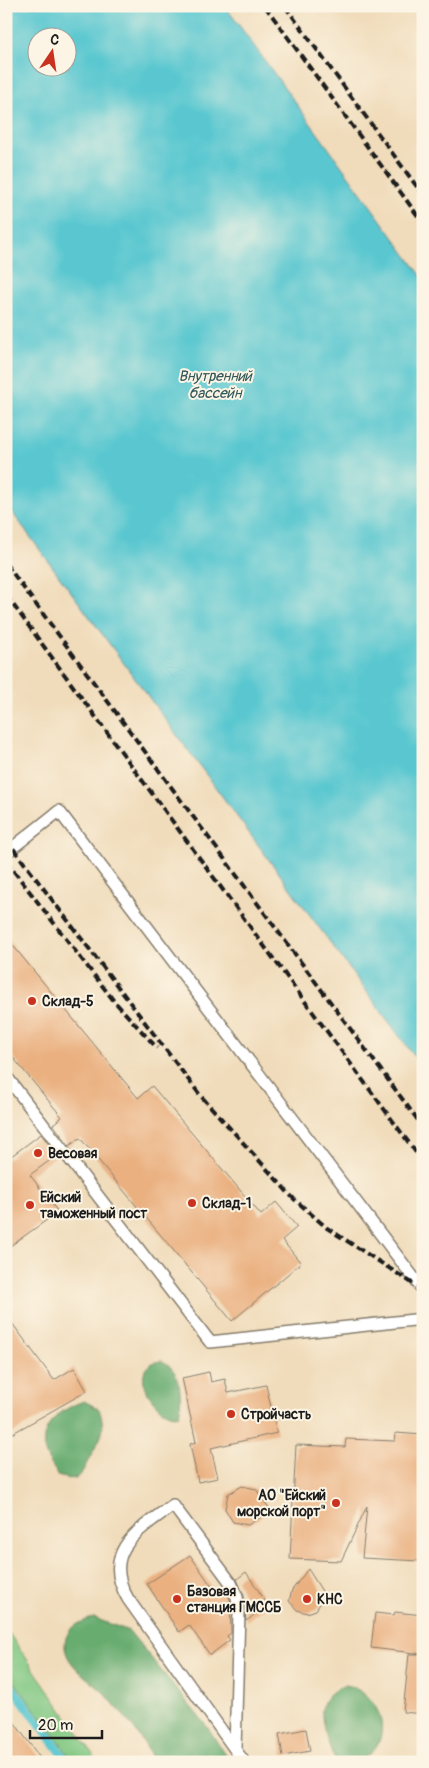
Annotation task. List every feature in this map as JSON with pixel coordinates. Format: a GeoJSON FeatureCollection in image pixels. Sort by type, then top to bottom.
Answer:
{"type":"FeatureCollection","features":[{"type":"Feature","properties":{"kind":"lane"},"geometry":{"type":"LineString","coordinates":[[6,853],[59,811],[423,1290]]}},
{"type":"Feature","properties":{"kind":"lane"},"geometry":{"type":"LineString","coordinates":[[6,1076],[210,1342],[423,1318]]}},
{"type":"Feature","properties":{"kind":"lane"},"geometry":{"type":"LineString","coordinates":[[236,1749],[239,1612],[237,1598],[231,1583],[173,1505],[129,1539],[119,1561],[118,1577],[128,1599],[244,1762]]}},
{"type":"Feature","properties":{"kind":"green space"},"geometry":{"type":"Polygon","coordinates":[[[162,1361],[168,1364],[176,1375],[180,1389],[179,1414],[174,1415],[165,1412],[150,1397],[146,1388],[143,1378],[145,1370],[151,1364],[162,1361]]]}},
{"type":"Feature","properties":{"kind":"green space"},"geometry":{"type":"Polygon","coordinates":[[[84,1401],[99,1409],[103,1424],[102,1434],[79,1476],[71,1479],[58,1476],[46,1455],[44,1436],[47,1428],[59,1414],[84,1401]]]}},
{"type":"Feature","properties":{"kind":"green space"},"geometry":{"type":"Polygon","coordinates":[[[94,1618],[129,1631],[208,1728],[230,1762],[154,1762],[145,1744],[127,1719],[102,1691],[76,1668],[67,1655],[65,1641],[67,1635],[78,1624],[94,1618]]]}},
{"type":"Feature","properties":{"kind":"green space"},"geometry":{"type":"Polygon","coordinates":[[[6,1629],[98,1762],[74,1762],[6,1671],[6,1629]]]}},
{"type":"Feature","properties":{"kind":"green space"},"geometry":{"type":"Polygon","coordinates":[[[346,1685],[362,1692],[373,1703],[380,1716],[382,1730],[378,1743],[370,1753],[356,1760],[336,1761],[324,1730],[323,1706],[330,1694],[346,1685]]]}},
{"type":"Feature","properties":{"kind":"water","name":"Внутренний бассейн"},"geometry":{"type":"Polygon","coordinates":[[[6,6],[225,6],[423,278],[423,1068],[6,504],[6,6]]]}},
{"type":"Feature","properties":{"kind":"building","name":"Склад-1"},"geometry":{"type":"Polygon","coordinates":[[[6,937],[138,1098],[152,1086],[261,1215],[276,1202],[297,1227],[282,1240],[301,1263],[232,1321],[80,1138],[69,1146],[53,1124],[62,1117],[6,1049],[6,937]]]}},
{"type":"Feature","properties":{"kind":"building"},"geometry":{"type":"Polygon","coordinates":[[[41,1134],[57,1155],[30,1175],[58,1212],[6,1249],[6,1160],[41,1134]]]}},
{"type":"Feature","properties":{"kind":"building"},"geometry":{"type":"Polygon","coordinates":[[[6,1315],[54,1380],[74,1368],[87,1391],[6,1437],[6,1315]]]}},
{"type":"Feature","properties":{"kind":"building","name":"Стройчасть"},"geometry":{"type":"Polygon","coordinates":[[[209,1372],[211,1382],[225,1379],[228,1393],[266,1385],[277,1433],[211,1448],[218,1478],[198,1482],[190,1444],[196,1442],[182,1378],[209,1372]]]}},
{"type":"Feature","properties":{"kind":"building"},"geometry":{"type":"Polygon","coordinates":[[[396,1433],[423,1435],[423,1551],[420,1551],[420,1561],[362,1558],[367,1506],[341,1561],[290,1559],[296,1445],[345,1447],[346,1439],[395,1441],[396,1433]]]}},
{"type":"Feature","properties":{"kind":"building"},"geometry":{"type":"Polygon","coordinates":[[[242,1486],[256,1489],[271,1511],[248,1525],[233,1522],[225,1509],[228,1494],[242,1486]]]}},
{"type":"Feature","properties":{"kind":"building"},"geometry":{"type":"Polygon","coordinates":[[[190,1555],[217,1594],[225,1588],[230,1599],[231,1633],[227,1636],[230,1640],[210,1655],[189,1625],[179,1632],[147,1584],[190,1555]]]}},
{"type":"Feature","properties":{"kind":"building","name":"КНС"},"geometry":{"type":"Polygon","coordinates":[[[308,1569],[322,1591],[323,1599],[316,1610],[307,1613],[297,1610],[289,1601],[292,1590],[308,1569]]]}},
{"type":"Feature","properties":{"kind":"building"},"geometry":{"type":"Polygon","coordinates":[[[246,1572],[268,1605],[246,1621],[244,1596],[237,1579],[246,1572]]]}},
{"type":"Feature","properties":{"kind":"building"},"geometry":{"type":"Polygon","coordinates":[[[395,1612],[423,1615],[423,1654],[371,1648],[375,1613],[394,1615],[395,1612]]]}},
{"type":"Feature","properties":{"kind":"building"},"geometry":{"type":"Polygon","coordinates":[[[409,1654],[423,1654],[423,1714],[403,1712],[409,1654]]]}},
{"type":"Feature","properties":{"kind":"building"},"geometry":{"type":"Polygon","coordinates":[[[6,1711],[43,1762],[6,1762],[6,1711]]]}},
{"type":"Feature","properties":{"kind":"building"},"geometry":{"type":"Polygon","coordinates":[[[306,1729],[310,1751],[283,1756],[279,1734],[306,1729]]]}},
{"type":"Feature","properties":{"kind":"waterway"},"geometry":{"type":"LineString","coordinates":[[6,1679],[68,1762]]}},
{"type":"Feature","properties":{"kind":"railway"},"geometry":{"type":"LineString","coordinates":[[265,6],[423,223]]}},
{"type":"Feature","properties":{"kind":"railway"},"geometry":{"type":"LineString","coordinates":[[285,6],[423,195]]}},
{"type":"Feature","properties":{"kind":"railway"},"geometry":{"type":"LineString","coordinates":[[6,564],[423,1127]]}},
{"type":"Feature","properties":{"kind":"railway"},"geometry":{"type":"LineString","coordinates":[[6,595],[423,1162]]}},
{"type":"Feature","properties":{"kind":"railway"},"geometry":{"type":"LineString","coordinates":[[6,839],[200,1095],[293,1198],[327,1228],[423,1290]]}},
{"type":"Feature","properties":{"kind":"railway"},"geometry":{"type":"LineString","coordinates":[[6,861],[114,1001],[157,1048]]}},
{"type":"Feature","properties":{"kind":"place","name":"Склад-5"},"geometry":{"type":"Point","coordinates":[32,1001]}},
{"type":"Feature","properties":{"kind":"place","name":"Весовая"},"geometry":{"type":"Point","coordinates":[38,1153]}},
{"type":"Feature","properties":{"kind":"place","name":"Склад-1"},"geometry":{"type":"Point","coordinates":[192,1203]}},
{"type":"Feature","properties":{"kind":"place","name":"Ейский таможенный пост"},"geometry":{"type":"Point","coordinates":[30,1205]}},
{"type":"Feature","properties":{"kind":"place","name":"Стройчасть"},"geometry":{"type":"Point","coordinates":[231,1414]}},
{"type":"Feature","properties":{"kind":"place","name":"АО \"Ейский морской порт\""},"geometry":{"type":"Point","coordinates":[336,1503]}},
{"type":"Feature","properties":{"kind":"place","name":"Базовая станция ГМССБ"},"geometry":{"type":"Point","coordinates":[177,1599]}},
{"type":"Feature","properties":{"kind":"place","name":"КНС"},"geometry":{"type":"Point","coordinates":[307,1599]}}]}
